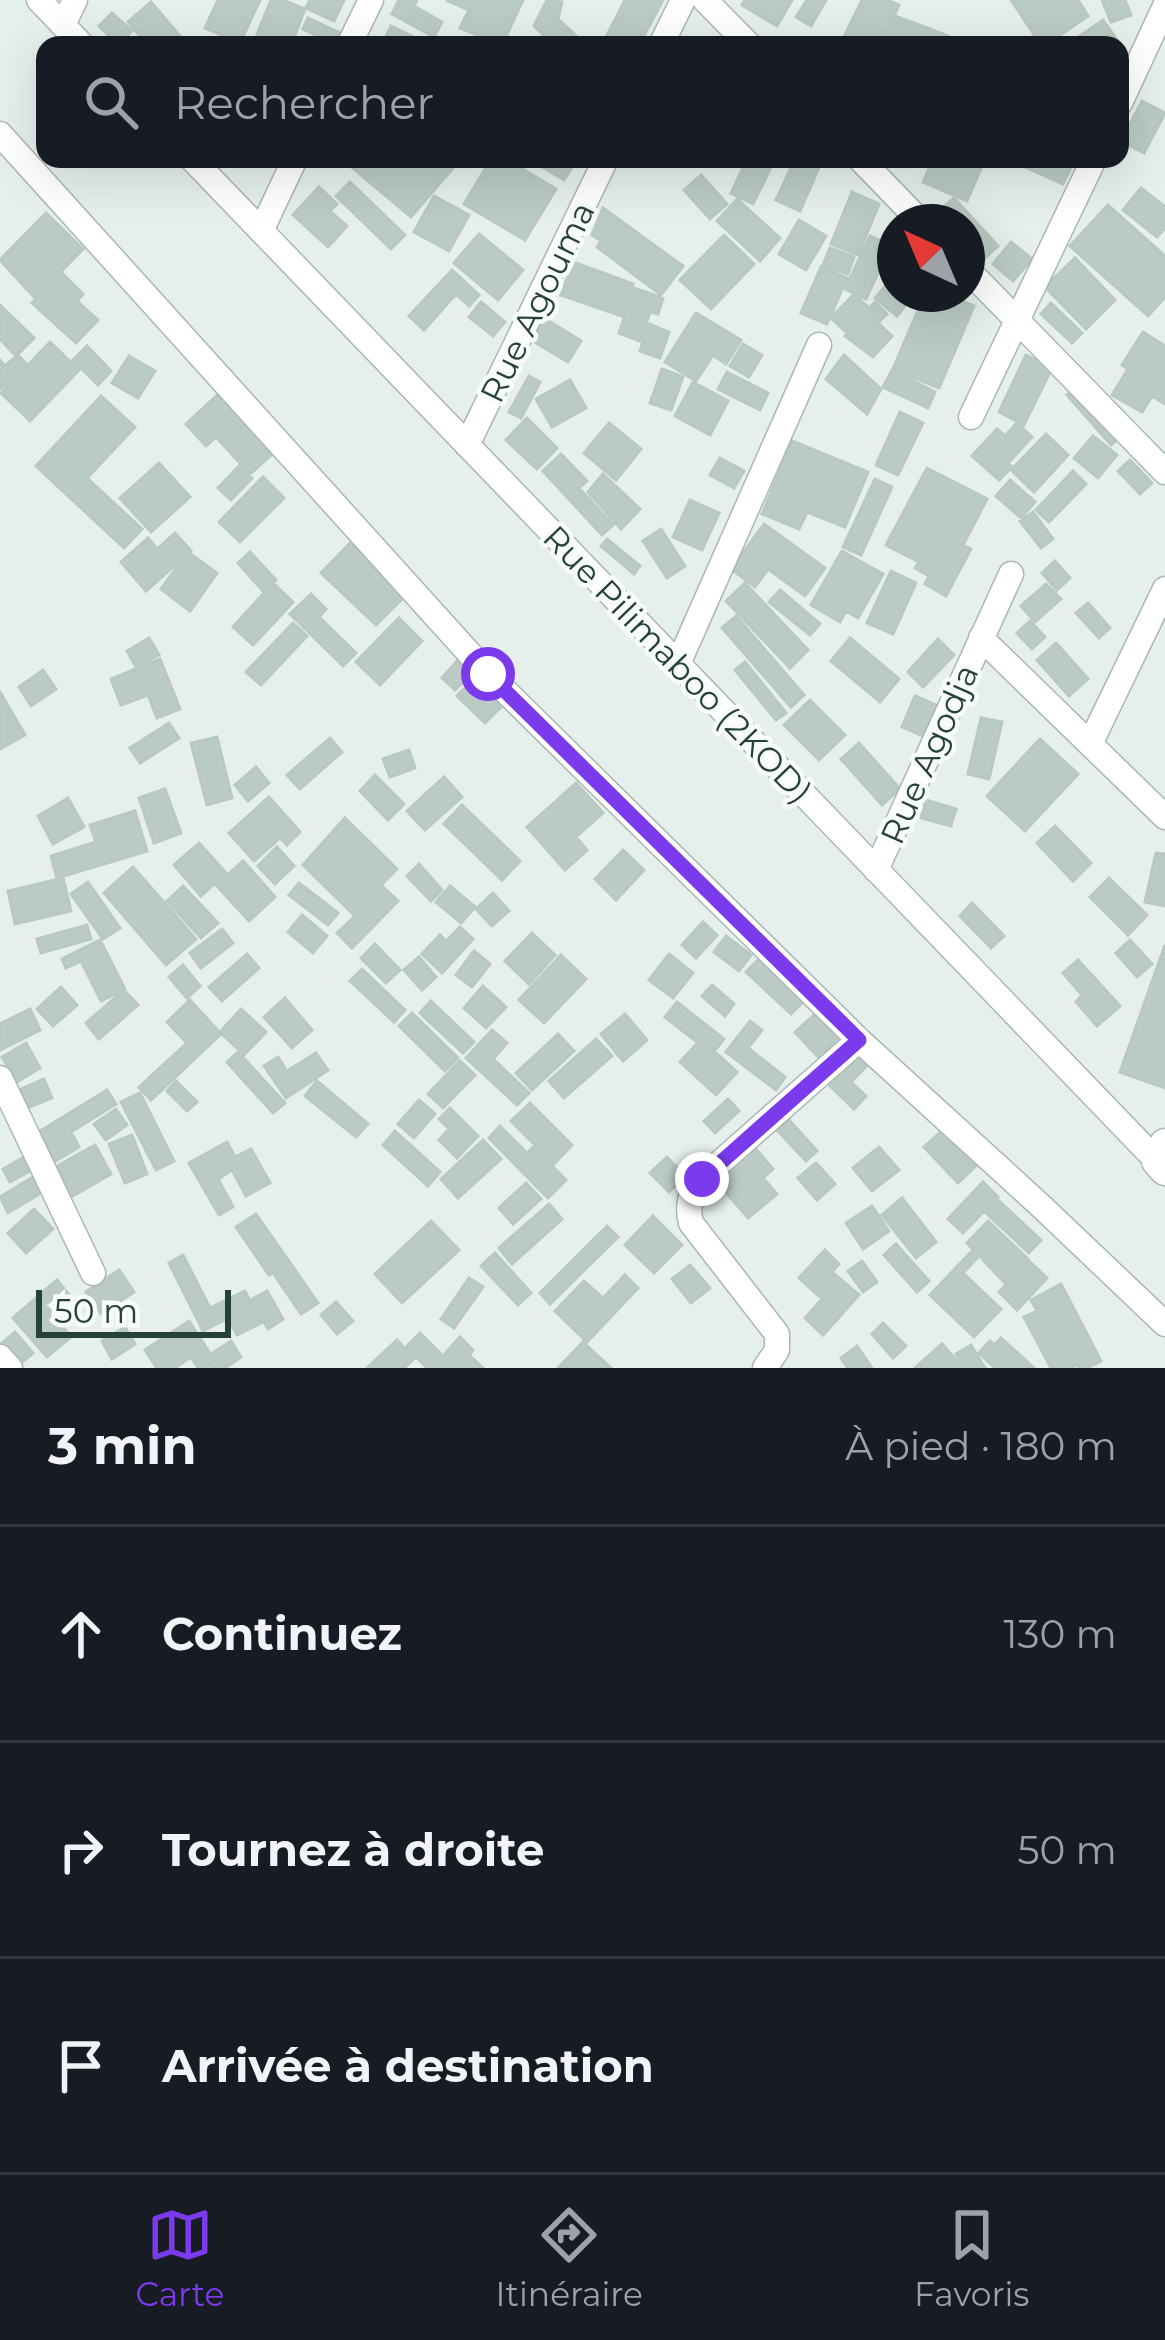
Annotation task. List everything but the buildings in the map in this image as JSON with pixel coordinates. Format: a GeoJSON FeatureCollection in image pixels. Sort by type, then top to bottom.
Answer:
{"type":"FeatureCollection","features":[{"type":"Feature","properties":{"kind":"street"},"geometry":{"type":"LineString","coordinates":[[39,0],[73,36]]}},
{"type":"Feature","properties":{"kind":"street"},"geometry":{"type":"LineString","coordinates":[[63,25],[75,0]]}},
{"type":"Feature","properties":{"kind":"street"},"geometry":{"type":"LineString","coordinates":[[354,36],[371,0]]}},
{"type":"Feature","properties":{"kind":"street"},"geometry":{"type":"LineString","coordinates":[[666,36],[683,0]]}},
{"type":"Feature","properties":{"kind":"street"},"geometry":{"type":"LineString","coordinates":[[710,2],[741,36]]}},
{"type":"Feature","properties":{"kind":"street"},"geometry":{"type":"LineString","coordinates":[[1129,84],[1165,6]]}},
{"type":"Feature","properties":{"kind":"street"},"geometry":{"type":"LineString","coordinates":[[0,134],[488,674],[859,1040],[1165,1324]]}},
{"type":"Feature","properties":{"kind":"street","name":"Rue Pilimaboo (2KOD)"},"geometry":{"type":"LineString","coordinates":[[201,168],[876,870],[1162,1158]]}},
{"type":"Feature","properties":{"kind":"street"},"geometry":{"type":"LineString","coordinates":[[261,231],[291,168]]}},
{"type":"Feature","properties":{"kind":"street","name":"Rue Agouma"},"geometry":{"type":"LineString","coordinates":[[467,445],[602,168]]}},
{"type":"Feature","properties":{"kind":"street"},"geometry":{"type":"LineString","coordinates":[[869,168],[904,204]]}},
{"type":"Feature","properties":{"kind":"street"},"geometry":{"type":"LineString","coordinates":[[971,417],[1090,168]]}},
{"type":"Feature","properties":{"kind":"street"},"geometry":{"type":"LineString","coordinates":[[985,288],[1165,472]]}},
{"type":"Feature","properties":{"kind":"street"},"geometry":{"type":"LineString","coordinates":[[678,664],[819,345]]}},
{"type":"Feature","properties":{"kind":"street","name":"Rue Agodja"},"geometry":{"type":"LineString","coordinates":[[876,870],[1011,574]]}},
{"type":"Feature","properties":{"kind":"street"},"geometry":{"type":"LineString","coordinates":[[1090,744],[1165,589]]}},
{"type":"Feature","properties":{"kind":"street","name":"Rue Agodja"},"geometry":{"type":"LineString","coordinates":[[981,638],[1165,817]]}},
{"type":"Feature","properties":{"kind":"street"},"geometry":{"type":"LineString","coordinates":[[765,1368],[777,1350],[777,1334],[691,1223],[691,1197],[696,1184],[859,1040]]}},
{"type":"Feature","properties":{"kind":"street"},"geometry":{"type":"LineString","coordinates":[[0,1078],[93,1273]]}},
{"type":"Feature","properties":{"kind":"street"},"geometry":{"type":"LineString","coordinates":[[0,1357],[10,1368]]}},
{"type":"Feature","properties":{"kind":"route"},"geometry":{"type":"LineString","coordinates":[[488,674],[859,1040],[702,1179]]}}]}
